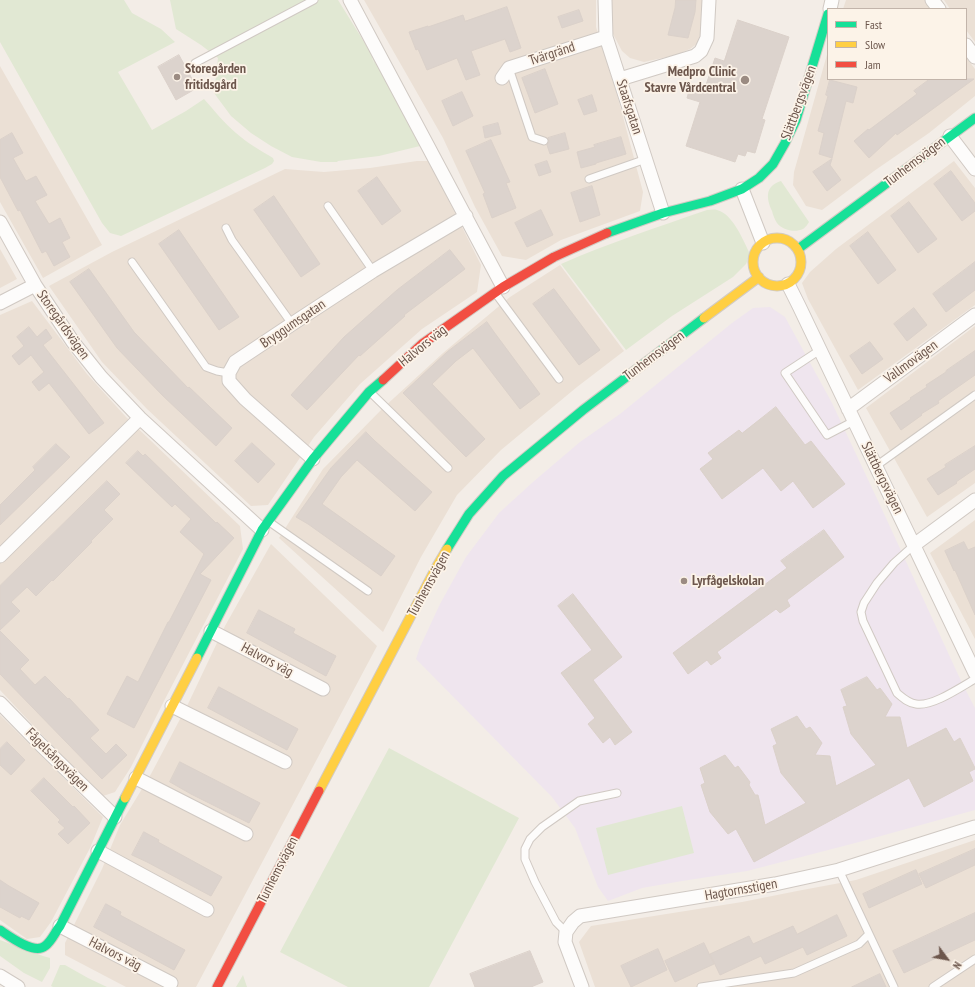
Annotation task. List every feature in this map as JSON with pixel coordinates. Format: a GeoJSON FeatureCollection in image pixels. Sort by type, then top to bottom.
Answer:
{"type":"FeatureCollection","features":[{"type":"Feature","properties":{"kind":"street"},"geometry":{"type":"LineString","coordinates":[[350,0],[466,216],[500,290]]}},
{"type":"Feature","properties":{"kind":"street","name":"Staafsgatan"},"geometry":{"type":"LineString","coordinates":[[605,0],[606,36],[663,213]]}},
{"type":"Feature","properties":{"kind":"street"},"geometry":{"type":"LineString","coordinates":[[620,79],[695,56],[701,51],[707,38],[709,0]]}},
{"type":"Feature","properties":{"kind":"street"},"geometry":{"type":"LineString","coordinates":[[932,0],[938,8]]}},
{"type":"Feature","properties":{"kind":"street","name":"Slättbergsvägen"},"geometry":{"type":"LineString","coordinates":[[742,188],[760,178],[773,164],[785,143],[796,120],[827,17]]}},
{"type":"Feature","properties":{"kind":"street","name":"Tvärgränd"},"geometry":{"type":"LineString","coordinates":[[506,73],[606,36]]}},
{"type":"Feature","properties":{"kind":"street"},"geometry":{"type":"LineString","coordinates":[[967,46],[975,57]]}},
{"type":"Feature","properties":{"kind":"street","name":"Tunhemsvägen"},"geometry":{"type":"LineString","coordinates":[[798,250],[975,118]]}},
{"type":"Feature","properties":{"kind":"street"},"geometry":{"type":"LineString","coordinates":[[950,136],[975,169]]}},
{"type":"Feature","properties":{"kind":"street"},"geometry":{"type":"LineString","coordinates":[[742,188],[763,242]]}},
{"type":"Feature","properties":{"kind":"street","name":"Halvors väg"},"geometry":{"type":"LineString","coordinates":[[0,930],[34,949],[43,948],[60,926],[265,526],[313,459],[369,392],[422,344],[500,290],[554,256],[611,231],[663,213],[710,201],[742,188]]}},
{"type":"Feature","properties":{"kind":"street","name":"Bryggumsgatan"},"geometry":{"type":"LineString","coordinates":[[229,373],[235,362],[372,271],[466,216]]}},
{"type":"Feature","properties":{"kind":"street","name":"Storegårdsvägen"},"geometry":{"type":"LineString","coordinates":[[0,222],[36,285],[73,342],[101,377],[140,418],[265,526]]}},
{"type":"Feature","properties":{"kind":"street"},"geometry":{"type":"LineString","coordinates":[[778,238],[786,240],[798,250],[801,257],[799,272],[788,284],[772,286],[758,277],[753,263],[754,255],[763,242],[778,238]]}},
{"type":"Feature","properties":{"kind":"street","name":"Tunhemsvägen"},"geometry":{"type":"LineString","coordinates":[[217,987],[433,573],[469,514],[503,476],[582,410],[758,277]]}},
{"type":"Feature","properties":{"kind":"street","name":"Slättbergsvägen"},"geometry":{"type":"LineString","coordinates":[[788,284],[975,673]]}},
{"type":"Feature","properties":{"kind":"street"},"geometry":{"type":"LineString","coordinates":[[0,302],[36,285]]}},
{"type":"Feature","properties":{"kind":"street","name":"Vallmovägen"},"geometry":{"type":"LineString","coordinates":[[848,409],[975,315]]}},
{"type":"Feature","properties":{"kind":"street"},"geometry":{"type":"LineString","coordinates":[[229,373],[229,381],[245,399],[313,459]]}},
{"type":"Feature","properties":{"kind":"street"},"geometry":{"type":"LineString","coordinates":[[0,556],[140,418]]}},
{"type":"Feature","properties":{"kind":"street"},"geometry":{"type":"LineString","coordinates":[[914,545],[975,500]]}},
{"type":"Feature","properties":{"kind":"street","name":"Halvors väg"},"geometry":{"type":"LineString","coordinates":[[211,631],[323,689]]}},
{"type":"Feature","properties":{"kind":"street","name":"Fågelsångsvägen"},"geometry":{"type":"LineString","coordinates":[[0,703],[115,817]]}},
{"type":"Feature","properties":{"kind":"street"},"geometry":{"type":"LineString","coordinates":[[172,706],[285,762]]}},
{"type":"Feature","properties":{"kind":"street"},"geometry":{"type":"LineString","coordinates":[[136,778],[246,834]]}},
{"type":"Feature","properties":{"kind":"street","name":"Hagtornsstigen"},"geometry":{"type":"LineString","coordinates":[[566,932],[573,922],[580,916],[775,884],[839,870],[975,827]]}},
{"type":"Feature","properties":{"kind":"street"},"geometry":{"type":"LineString","coordinates":[[98,851],[207,910]]}},
{"type":"Feature","properties":{"kind":"street","name":"Halvors väg"},"geometry":{"type":"LineString","coordinates":[[60,926],[171,983]]}},
{"type":"Feature","properties":{"kind":"street"},"geometry":{"type":"LineString","coordinates":[[566,932],[565,942],[582,987]]}},
{"type":"Feature","properties":{"kind":"street"},"geometry":{"type":"LineString","coordinates":[[0,976],[15,986]]}},
{"type":"Feature","properties":{"kind":"lane"},"geometry":{"type":"LineString","coordinates":[[195,63],[314,0]]}},
{"type":"Feature","properties":{"kind":"lane"},"geometry":{"type":"LineString","coordinates":[[506,73],[532,137],[544,141]]}},
{"type":"Feature","properties":{"kind":"lane"},"geometry":{"type":"LineString","coordinates":[[589,179],[646,158]]}},
{"type":"Feature","properties":{"kind":"lane"},"geometry":{"type":"LineString","coordinates":[[328,206],[372,271]]}},
{"type":"Feature","properties":{"kind":"lane"},"geometry":{"type":"LineString","coordinates":[[226,228],[232,240],[292,324]]}},
{"type":"Feature","properties":{"kind":"lane"},"geometry":{"type":"LineString","coordinates":[[132,262],[206,367],[229,373]]}},
{"type":"Feature","properties":{"kind":"lane"},"geometry":{"type":"LineString","coordinates":[[500,290],[559,378]]}},
{"type":"Feature","properties":{"kind":"lane"},"geometry":{"type":"LineString","coordinates":[[820,350],[785,373],[827,435],[854,420]]}},
{"type":"Feature","properties":{"kind":"lane"},"geometry":{"type":"LineString","coordinates":[[369,392],[448,468]]}},
{"type":"Feature","properties":{"kind":"lane"},"geometry":{"type":"LineString","coordinates":[[876,466],[975,395]]}},
{"type":"Feature","properties":{"kind":"lane"},"geometry":{"type":"LineString","coordinates":[[265,526],[368,591]]}},
{"type":"Feature","properties":{"kind":"lane"},"geometry":{"type":"LineString","coordinates":[[914,545],[894,563],[877,583],[864,602],[861,612],[863,622],[897,693],[905,700],[916,704],[926,704],[935,701],[975,679]]}},
{"type":"Feature","properties":{"kind":"lane"},"geometry":{"type":"LineString","coordinates":[[566,932],[556,922],[535,882],[524,859],[525,849],[530,839],[542,827],[579,800],[617,793]]}},
{"type":"Feature","properties":{"kind":"lane"},"geometry":{"type":"LineString","coordinates":[[839,870],[894,987]]}},
{"type":"Feature","properties":{"kind":"lane"},"geometry":{"type":"LineString","coordinates":[[701,987],[794,972],[859,944],[869,934]]}},
{"type":"Feature","properties":{"kind":"lane"},"geometry":{"type":"LineString","coordinates":[[933,987],[975,959]]}},
{"type":"Feature","properties":{"kind":"shaded area"},"geometry":{"type":"Polygon","coordinates":[[[364,0],[596,0],[596,27],[618,98],[643,192],[640,211],[561,240],[526,260],[502,256],[475,207],[443,138],[364,0]]]}},
{"type":"Feature","properties":{"kind":"shaded area"},"geometry":{"type":"Polygon","coordinates":[[[612,0],[702,0],[703,23],[698,43],[690,49],[676,55],[644,62],[630,58],[622,51],[612,32],[612,0]]]}},
{"type":"Feature","properties":{"kind":"shaded area"},"geometry":{"type":"Polygon","coordinates":[[[846,0],[925,0],[930,8],[843,8],[846,0]]]}},
{"type":"Feature","properties":{"kind":"shaded area"},"geometry":{"type":"Polygon","coordinates":[[[944,0],[975,0],[975,42],[967,31],[967,8],[949,8],[944,0]]]}},
{"type":"Feature","properties":{"kind":"shaded area"},"geometry":{"type":"Polygon","coordinates":[[[827,55],[827,80],[967,80],[967,58],[975,69],[975,96],[929,133],[874,171],[822,210],[806,206],[793,185],[794,172],[827,55]]]}},
{"type":"Feature","properties":{"kind":"shaded area"},"geometry":{"type":"Polygon","coordinates":[[[0,66],[102,245],[43,278],[0,202],[0,66]]]}},
{"type":"Feature","properties":{"kind":"shaded area"},"geometry":{"type":"Polygon","coordinates":[[[417,161],[429,161],[481,265],[477,292],[422,329],[360,384],[314,437],[268,505],[251,506],[147,409],[102,362],[49,286],[112,252],[285,169],[324,172],[370,168],[417,161]]]}},
{"type":"Feature","properties":{"kind":"shaded area"},"geometry":{"type":"Polygon","coordinates":[[[954,161],[975,188],[975,305],[858,390],[808,299],[802,283],[810,272],[836,249],[954,161]]]}},
{"type":"Feature","properties":{"kind":"shaded area"},"geometry":{"type":"Polygon","coordinates":[[[0,249],[17,279],[0,288],[0,249]]]}},
{"type":"Feature","properties":{"kind":"shaded area"},"geometry":{"type":"Polygon","coordinates":[[[560,265],[624,351],[577,387],[501,450],[457,495],[421,557],[383,632],[279,538],[323,469],[382,409],[443,353],[510,297],[560,265]]]}},
{"type":"Feature","properties":{"kind":"shaded area"},"geometry":{"type":"Polygon","coordinates":[[[32,301],[87,374],[126,417],[240,526],[243,549],[131,767],[115,792],[100,797],[0,690],[0,315],[32,301]]]}},
{"type":"Feature","properties":{"kind":"shaded area","name":"Lyrfågelskolan"},"geometry":{"type":"Polygon","coordinates":[[[770,307],[785,317],[832,403],[975,708],[975,810],[747,871],[642,888],[608,901],[598,887],[575,828],[552,797],[416,659],[440,604],[466,557],[499,513],[580,442],[620,414],[732,323],[753,308],[770,307]]]}},
{"type":"Feature","properties":{"kind":"shaded area"},"geometry":{"type":"Polygon","coordinates":[[[975,326],[975,483],[927,517],[866,408],[975,326]]]}},
{"type":"Feature","properties":{"kind":"shaded area"},"geometry":{"type":"Polygon","coordinates":[[[975,520],[975,639],[930,553],[975,520]]]}},
{"type":"Feature","properties":{"kind":"shaded area"},"geometry":{"type":"Polygon","coordinates":[[[271,544],[377,646],[196,987],[126,987],[65,955],[65,943],[102,869],[120,825],[151,774],[188,704],[225,626],[271,544]]]}},
{"type":"Feature","properties":{"kind":"shaded area"},"geometry":{"type":"Polygon","coordinates":[[[0,715],[103,817],[90,848],[51,922],[40,937],[27,939],[0,920],[0,715]]]}},
{"type":"Feature","properties":{"kind":"shaded area"},"geometry":{"type":"Polygon","coordinates":[[[975,840],[975,987],[595,987],[579,942],[591,926],[742,902],[856,880],[975,840]]]}},
{"type":"Feature","properties":{"kind":"green space"},"geometry":{"type":"Polygon","coordinates":[[[0,0],[124,0],[132,13],[161,29],[175,42],[118,72],[152,130],[204,99],[223,121],[240,137],[273,158],[274,161],[265,168],[121,236],[110,233],[102,223],[0,42],[0,0]]]}},
{"type":"Feature","properties":{"kind":"green space"},"geometry":{"type":"Polygon","coordinates":[[[170,0],[338,0],[371,53],[374,65],[372,54],[420,146],[379,156],[337,162],[321,162],[292,157],[271,146],[251,133],[231,116],[214,93],[218,58],[176,29],[170,0]]]}},
{"type":"Feature","properties":{"kind":"green space"},"geometry":{"type":"Polygon","coordinates":[[[781,181],[809,222],[803,229],[793,231],[785,229],[777,223],[775,219],[769,202],[768,193],[772,186],[781,181]]]}},
{"type":"Feature","properties":{"kind":"green space"},"geometry":{"type":"Polygon","coordinates":[[[707,210],[723,212],[733,222],[750,254],[746,264],[733,277],[672,316],[626,350],[561,264],[615,242],[707,210]]]}},
{"type":"Feature","properties":{"kind":"green space"},"geometry":{"type":"Polygon","coordinates":[[[389,748],[519,818],[429,987],[348,987],[280,952],[389,748]]]}},
{"type":"Feature","properties":{"kind":"green space"},"geometry":{"type":"Polygon","coordinates":[[[682,806],[694,853],[608,875],[596,828],[682,806]]]}},
{"type":"Feature","properties":{"kind":"green space"},"geometry":{"type":"Polygon","coordinates":[[[0,940],[50,958],[50,968],[42,982],[24,973],[0,956],[0,940]]]}},
{"type":"Feature","properties":{"kind":"green space"},"geometry":{"type":"Polygon","coordinates":[[[60,965],[65,965],[107,987],[53,987],[51,986],[60,965]]]}},
{"type":"Feature","properties":{"kind":"green space"},"geometry":{"type":"Polygon","coordinates":[[[243,975],[247,987],[236,987],[243,975]]]}},
{"type":"Feature","properties":{"kind":"building"},"geometry":{"type":"Polygon","coordinates":[[[676,0],[696,0],[695,12],[688,38],[668,35],[676,0]]]}},
{"type":"Feature","properties":{"kind":"building"},"geometry":{"type":"Polygon","coordinates":[[[507,7],[521,48],[510,52],[505,39],[471,51],[480,75],[466,80],[457,58],[427,70],[418,49],[416,50],[409,32],[463,15],[465,21],[507,7]]]}},
{"type":"Feature","properties":{"kind":"building"},"geometry":{"type":"Polygon","coordinates":[[[579,10],[583,21],[562,28],[558,17],[579,10]]]}},
{"type":"Feature","properties":{"kind":"building"},"geometry":{"type":"Polygon","coordinates":[[[738,20],[789,37],[762,119],[765,120],[755,153],[747,151],[745,156],[738,154],[735,162],[686,146],[700,102],[687,98],[691,84],[705,88],[715,58],[724,61],[738,20]]]}},
{"type":"Feature","properties":{"kind":"building","name":"Storegården fritidsgård"},"geometry":{"type":"Polygon","coordinates":[[[179,55],[197,88],[176,100],[158,67],[179,55]]]}},
{"type":"Feature","properties":{"kind":"building"},"geometry":{"type":"Polygon","coordinates":[[[545,69],[558,104],[535,113],[522,78],[545,69]]]}},
{"type":"Feature","properties":{"kind":"building"},"geometry":{"type":"Polygon","coordinates":[[[974,79],[897,135],[896,133],[869,158],[854,141],[868,129],[869,130],[917,94],[914,91],[929,80],[974,79]]]}},
{"type":"Feature","properties":{"kind":"building"},"geometry":{"type":"Polygon","coordinates":[[[830,80],[857,87],[853,103],[846,101],[832,158],[819,154],[824,133],[818,131],[828,96],[826,95],[830,80]]]}},
{"type":"Feature","properties":{"kind":"building"},"geometry":{"type":"Polygon","coordinates":[[[462,92],[473,116],[453,126],[442,101],[462,92]]]}},
{"type":"Feature","properties":{"kind":"building"},"geometry":{"type":"Polygon","coordinates":[[[592,95],[597,111],[584,115],[578,100],[592,95]]]}},
{"type":"Feature","properties":{"kind":"building"},"geometry":{"type":"Polygon","coordinates":[[[498,123],[501,134],[485,138],[483,127],[498,123]]]}},
{"type":"Feature","properties":{"kind":"building"},"geometry":{"type":"Polygon","coordinates":[[[12,133],[23,153],[13,158],[26,181],[36,176],[47,195],[35,201],[49,224],[60,218],[70,238],[62,242],[70,257],[54,266],[46,251],[42,253],[20,210],[18,211],[0,177],[0,140],[12,133]]]}},
{"type":"Feature","properties":{"kind":"building"},"geometry":{"type":"Polygon","coordinates":[[[565,133],[569,149],[550,154],[547,145],[549,142],[548,138],[565,133]]]}},
{"type":"Feature","properties":{"kind":"building"},"geometry":{"type":"Polygon","coordinates":[[[621,137],[626,154],[581,168],[577,152],[621,137]]]}},
{"type":"Feature","properties":{"kind":"building"},"geometry":{"type":"Polygon","coordinates":[[[491,140],[510,182],[506,183],[516,208],[492,218],[483,194],[485,193],[466,151],[491,140]]]}},
{"type":"Feature","properties":{"kind":"building"},"geometry":{"type":"Polygon","coordinates":[[[832,159],[830,165],[841,180],[827,191],[813,172],[832,159]]]}},
{"type":"Feature","properties":{"kind":"building"},"geometry":{"type":"Polygon","coordinates":[[[547,161],[551,172],[539,176],[535,165],[547,161]]]}},
{"type":"Feature","properties":{"kind":"building"},"geometry":{"type":"Polygon","coordinates":[[[951,171],[975,203],[975,211],[962,221],[934,184],[951,171]]]}},
{"type":"Feature","properties":{"kind":"building"},"geometry":{"type":"Polygon","coordinates":[[[377,177],[401,211],[382,225],[358,191],[377,177]]]}},
{"type":"Feature","properties":{"kind":"building"},"geometry":{"type":"Polygon","coordinates":[[[592,186],[600,215],[580,222],[571,193],[592,186]]]}},
{"type":"Feature","properties":{"kind":"building"},"geometry":{"type":"Polygon","coordinates":[[[274,196],[320,264],[301,277],[254,210],[274,196]]]}},
{"type":"Feature","properties":{"kind":"building"},"geometry":{"type":"Polygon","coordinates":[[[909,202],[937,239],[918,253],[891,216],[909,202]]]}},
{"type":"Feature","properties":{"kind":"building"},"geometry":{"type":"Polygon","coordinates":[[[541,210],[553,235],[527,247],[515,223],[541,210]]]}},
{"type":"Feature","properties":{"kind":"building"},"geometry":{"type":"Polygon","coordinates":[[[179,230],[239,317],[219,330],[159,244],[179,230]]]}},
{"type":"Feature","properties":{"kind":"building"},"geometry":{"type":"Polygon","coordinates":[[[868,232],[896,270],[878,284],[850,246],[868,232]]]}},
{"type":"Feature","properties":{"kind":"building"},"geometry":{"type":"Polygon","coordinates":[[[450,250],[465,269],[404,315],[405,316],[360,356],[359,355],[307,410],[291,395],[344,337],[397,290],[450,250]]]}},
{"type":"Feature","properties":{"kind":"building"},"geometry":{"type":"Polygon","coordinates":[[[975,262],[975,290],[946,312],[933,294],[975,262]]]}},
{"type":"Feature","properties":{"kind":"building"},"geometry":{"type":"Polygon","coordinates":[[[89,269],[134,332],[188,388],[189,387],[232,428],[216,446],[162,395],[117,348],[70,282],[89,269]]]}},
{"type":"Feature","properties":{"kind":"building"},"geometry":{"type":"Polygon","coordinates":[[[554,289],[600,350],[579,365],[533,304],[554,289]]]}},
{"type":"Feature","properties":{"kind":"building"},"geometry":{"type":"Polygon","coordinates":[[[914,308],[927,325],[907,341],[894,324],[914,308]]]}},
{"type":"Feature","properties":{"kind":"building"},"geometry":{"type":"Polygon","coordinates":[[[487,322],[540,394],[520,409],[473,348],[456,361],[432,384],[485,439],[466,457],[403,393],[447,352],[487,322]]]}},
{"type":"Feature","properties":{"kind":"building"},"geometry":{"type":"Polygon","coordinates":[[[29,327],[37,337],[46,329],[52,338],[43,345],[104,423],[89,434],[49,383],[39,391],[32,382],[44,372],[31,355],[19,365],[12,356],[24,346],[17,337],[29,327]]]}},
{"type":"Feature","properties":{"kind":"building"},"geometry":{"type":"Polygon","coordinates":[[[870,342],[883,359],[862,374],[850,356],[870,342]]]}},
{"type":"Feature","properties":{"kind":"building"},"geometry":{"type":"Polygon","coordinates":[[[975,351],[975,375],[938,401],[939,403],[921,414],[922,415],[901,430],[890,413],[927,387],[926,385],[975,351]]]}},
{"type":"Feature","properties":{"kind":"building"},"geometry":{"type":"Polygon","coordinates":[[[776,407],[805,445],[811,441],[845,484],[813,508],[793,481],[781,491],[763,468],[722,499],[700,469],[713,459],[708,453],[739,430],[742,433],[776,407]]]}},
{"type":"Feature","properties":{"kind":"building"},"geometry":{"type":"Polygon","coordinates":[[[366,432],[432,492],[415,511],[357,460],[341,477],[322,504],[395,556],[381,576],[296,517],[331,468],[366,432]]]}},
{"type":"Feature","properties":{"kind":"building"},"geometry":{"type":"Polygon","coordinates":[[[252,443],[275,464],[258,483],[235,461],[252,443]]]}},
{"type":"Feature","properties":{"kind":"building"},"geometry":{"type":"Polygon","coordinates":[[[56,444],[70,457],[0,525],[0,505],[35,470],[33,467],[56,444]]]}},
{"type":"Feature","properties":{"kind":"building"},"geometry":{"type":"Polygon","coordinates":[[[975,446],[975,469],[938,495],[927,479],[946,467],[945,465],[975,446]]]}},
{"type":"Feature","properties":{"kind":"building"},"geometry":{"type":"Polygon","coordinates":[[[138,451],[143,456],[145,454],[216,523],[217,522],[234,538],[200,574],[211,580],[134,728],[107,714],[127,676],[138,682],[204,554],[180,532],[191,519],[175,504],[172,507],[126,463],[138,451]]]}},
{"type":"Feature","properties":{"kind":"building"},"geometry":{"type":"Polygon","coordinates":[[[107,481],[120,494],[104,510],[113,519],[53,581],[52,580],[36,596],[27,587],[11,602],[20,611],[0,630],[0,586],[107,481]]]}},
{"type":"Feature","properties":{"kind":"building"},"geometry":{"type":"Polygon","coordinates":[[[824,530],[844,557],[787,600],[790,606],[780,613],[776,609],[717,652],[721,658],[711,665],[707,660],[688,674],[673,653],[787,568],[781,561],[824,530]]]}},
{"type":"Feature","properties":{"kind":"building"},"geometry":{"type":"Polygon","coordinates":[[[964,542],[968,550],[975,547],[975,615],[945,551],[964,542]]]}},
{"type":"Feature","properties":{"kind":"building"},"geometry":{"type":"Polygon","coordinates":[[[573,594],[622,657],[593,680],[632,732],[615,745],[610,737],[603,743],[588,724],[595,718],[561,673],[592,650],[558,606],[573,594]]]}},
{"type":"Feature","properties":{"kind":"building"},"geometry":{"type":"Polygon","coordinates":[[[259,610],[295,629],[293,633],[336,656],[326,676],[247,633],[259,610]]]}},
{"type":"Feature","properties":{"kind":"building"},"geometry":{"type":"Polygon","coordinates":[[[0,631],[29,660],[20,669],[35,685],[45,676],[68,699],[69,698],[99,730],[90,738],[106,754],[116,744],[127,755],[102,779],[0,674],[0,631]]]}},
{"type":"Feature","properties":{"kind":"building"},"geometry":{"type":"Polygon","coordinates":[[[867,677],[877,690],[880,688],[892,704],[885,717],[900,717],[907,748],[946,728],[954,742],[960,738],[975,768],[969,772],[973,781],[924,807],[909,778],[754,862],[736,829],[728,834],[710,812],[701,785],[705,783],[700,768],[725,755],[735,768],[738,766],[750,782],[749,785],[755,795],[758,795],[765,825],[806,803],[781,773],[773,746],[777,744],[771,729],[797,716],[806,729],[810,727],[822,743],[815,755],[830,756],[836,786],[876,765],[851,734],[843,707],[847,706],[841,690],[867,677]]]}},
{"type":"Feature","properties":{"kind":"building"},"geometry":{"type":"Polygon","coordinates":[[[219,687],[298,729],[287,750],[208,708],[219,687]]]}},
{"type":"Feature","properties":{"kind":"building"},"geometry":{"type":"Polygon","coordinates":[[[7,742],[25,760],[11,775],[0,765],[0,749],[7,742]]]}},
{"type":"Feature","properties":{"kind":"building"},"geometry":{"type":"Polygon","coordinates":[[[180,762],[260,803],[249,823],[170,782],[180,762]]]}},
{"type":"Feature","properties":{"kind":"building"},"geometry":{"type":"Polygon","coordinates":[[[44,778],[90,823],[68,844],[58,834],[65,828],[58,822],[60,820],[31,791],[44,778]]]}},
{"type":"Feature","properties":{"kind":"building"},"geometry":{"type":"Polygon","coordinates":[[[144,832],[159,840],[158,842],[222,877],[211,896],[132,855],[144,832]]]}},
{"type":"Feature","properties":{"kind":"building"},"geometry":{"type":"Polygon","coordinates":[[[975,849],[975,865],[926,888],[919,874],[975,849]]]}},
{"type":"Feature","properties":{"kind":"building"},"geometry":{"type":"Polygon","coordinates":[[[916,870],[922,884],[869,908],[863,894],[916,870]]]}},
{"type":"Feature","properties":{"kind":"building"},"geometry":{"type":"Polygon","coordinates":[[[0,880],[39,903],[29,920],[21,916],[20,918],[0,907],[0,880]]]}},
{"type":"Feature","properties":{"kind":"building"},"geometry":{"type":"Polygon","coordinates":[[[106,904],[121,912],[120,915],[185,950],[174,970],[94,927],[106,904]]]}},
{"type":"Feature","properties":{"kind":"building"},"geometry":{"type":"Polygon","coordinates":[[[975,913],[975,940],[904,973],[893,951],[975,913]]]}},
{"type":"Feature","properties":{"kind":"building"},"geometry":{"type":"Polygon","coordinates":[[[837,915],[847,936],[807,955],[803,947],[765,964],[761,956],[720,975],[710,954],[749,936],[753,944],[793,926],[797,934],[837,915]]]}},
{"type":"Feature","properties":{"kind":"building"},"geometry":{"type":"Polygon","coordinates":[[[704,943],[714,964],[675,982],[665,961],[704,943]]]}},
{"type":"Feature","properties":{"kind":"building"},"geometry":{"type":"Polygon","coordinates":[[[658,949],[667,970],[631,987],[621,966],[658,949]]]}},
{"type":"Feature","properties":{"kind":"building"},"geometry":{"type":"Polygon","coordinates":[[[530,951],[543,982],[531,987],[475,987],[470,974],[530,951]]]}},
{"type":"Feature","properties":{"kind":"building"},"geometry":{"type":"Polygon","coordinates":[[[880,974],[886,987],[852,987],[880,974]]]}},
{"type":"Feature","properties":{"kind":"traffic: fast"},"geometry":{"type":"LineString","coordinates":[[607,233],[663,213],[710,201],[742,189],[759,178],[773,164],[796,120],[827,17]]}},
{"type":"Feature","properties":{"kind":"traffic: fast"},"geometry":{"type":"LineString","coordinates":[[798,249],[975,118]]}},
{"type":"Feature","properties":{"kind":"traffic: fast"},"geometry":{"type":"LineString","coordinates":[[447,549],[469,514],[503,476],[583,410],[704,318]]}},
{"type":"Feature","properties":{"kind":"traffic: fast"},"geometry":{"type":"LineString","coordinates":[[197,658],[262,530],[313,459],[369,392],[383,380]]}},
{"type":"Feature","properties":{"kind":"traffic: fast"},"geometry":{"type":"LineString","coordinates":[[0,930],[22,944],[35,948],[45,946],[52,939],[125,798]]}},
{"type":"Feature","properties":{"kind":"traffic: slow"},"geometry":{"type":"LineString","coordinates":[[777,238],[786,240],[794,245],[799,253],[801,262],[799,271],[794,279],[786,284],[777,286],[768,284],[760,279],[755,271],[753,262],[755,253],[760,245],[768,240],[777,238]]}},
{"type":"Feature","properties":{"kind":"traffic: slow"},"geometry":{"type":"LineString","coordinates":[[704,318],[759,277]]}},
{"type":"Feature","properties":{"kind":"traffic: slow"},"geometry":{"type":"LineString","coordinates":[[319,791],[447,549]]}},
{"type":"Feature","properties":{"kind":"traffic: slow"},"geometry":{"type":"LineString","coordinates":[[125,798],[197,658]]}},
{"type":"Feature","properties":{"kind":"traffic: jam"},"geometry":{"type":"LineString","coordinates":[[383,380],[422,344],[503,287],[554,257],[607,233]]}},
{"type":"Feature","properties":{"kind":"traffic: jam"},"geometry":{"type":"LineString","coordinates":[[217,987],[319,791]]}},
{"type":"Feature","properties":{"kind":"place","name":"Storegården fritidsgård"},"geometry":{"type":"Point","coordinates":[177,77]}},
{"type":"Feature","properties":{"kind":"place","name":"Medpro Clinic Stavre Vårdcentral"},"geometry":{"type":"Point","coordinates":[745,80]}},
{"type":"Feature","properties":{"kind":"place","name":"Lyrfågelskolan"},"geometry":{"type":"Point","coordinates":[684,581]}}]}
